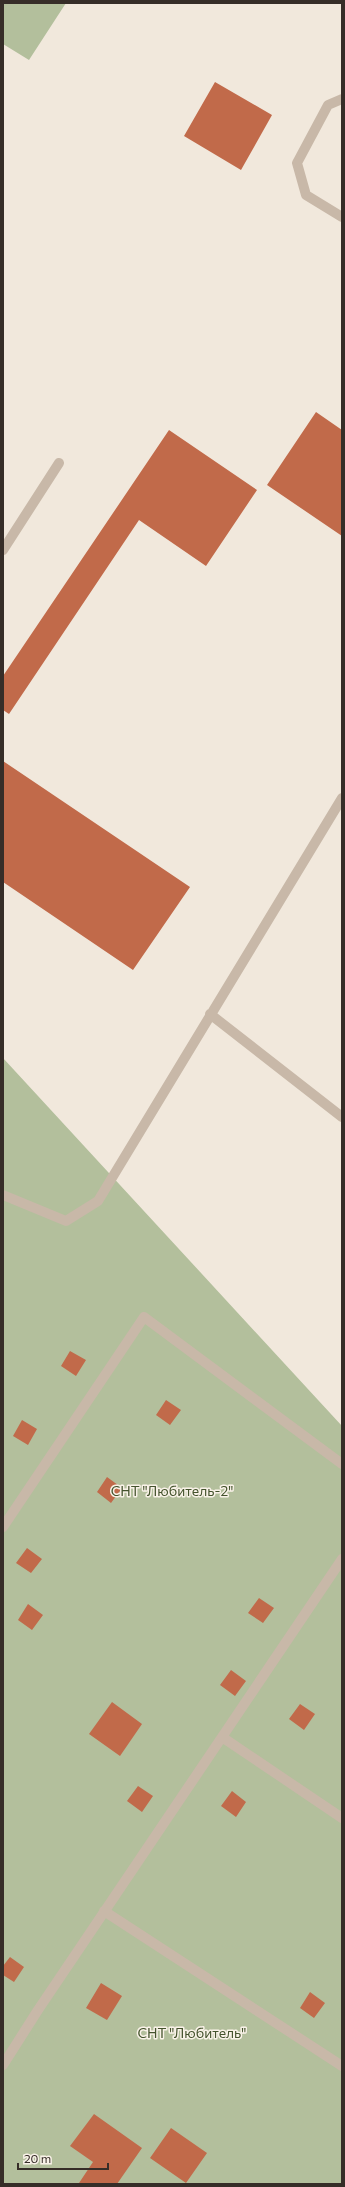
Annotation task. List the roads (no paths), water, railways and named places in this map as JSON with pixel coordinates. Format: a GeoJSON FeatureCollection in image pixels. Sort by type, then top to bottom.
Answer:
{"type":"FeatureCollection","features":[{"type":"Feature","properties":{"kind":"street"},"geometry":{"type":"LineString","coordinates":[[342,99],[328,106],[297,163],[306,195],[342,217]]}},
{"type":"Feature","properties":{"kind":"street"},"geometry":{"type":"LineString","coordinates":[[3,550],[59,463]]}},
{"type":"Feature","properties":{"kind":"street"},"geometry":{"type":"LineString","coordinates":[[3,1195],[66,1221],[98,1201],[342,798]]}},
{"type":"Feature","properties":{"kind":"street"},"geometry":{"type":"LineString","coordinates":[[210,1014],[342,1118]]}},
{"type":"Feature","properties":{"kind":"street"},"geometry":{"type":"LineString","coordinates":[[3,1527],[144,1317],[342,1464]]}},
{"type":"Feature","properties":{"kind":"street"},"geometry":{"type":"LineString","coordinates":[[3,2065],[104,1911],[222,1737],[339,1571],[342,1559]]}},
{"type":"Feature","properties":{"kind":"street"},"geometry":{"type":"LineString","coordinates":[[222,1737],[342,1818]]}},
{"type":"Feature","properties":{"kind":"street"},"geometry":{"type":"LineString","coordinates":[[104,1911],[342,2066]]}},
{"type":"Feature","properties":{"kind":"park label","name":"СНТ \"Любитель-2\""},"geometry":{"type":"Point","coordinates":[172,1491]}},
{"type":"Feature","properties":{"kind":"park label","name":"СНТ \"Любитель\""},"geometry":{"type":"Point","coordinates":[192,2033]}}]}
